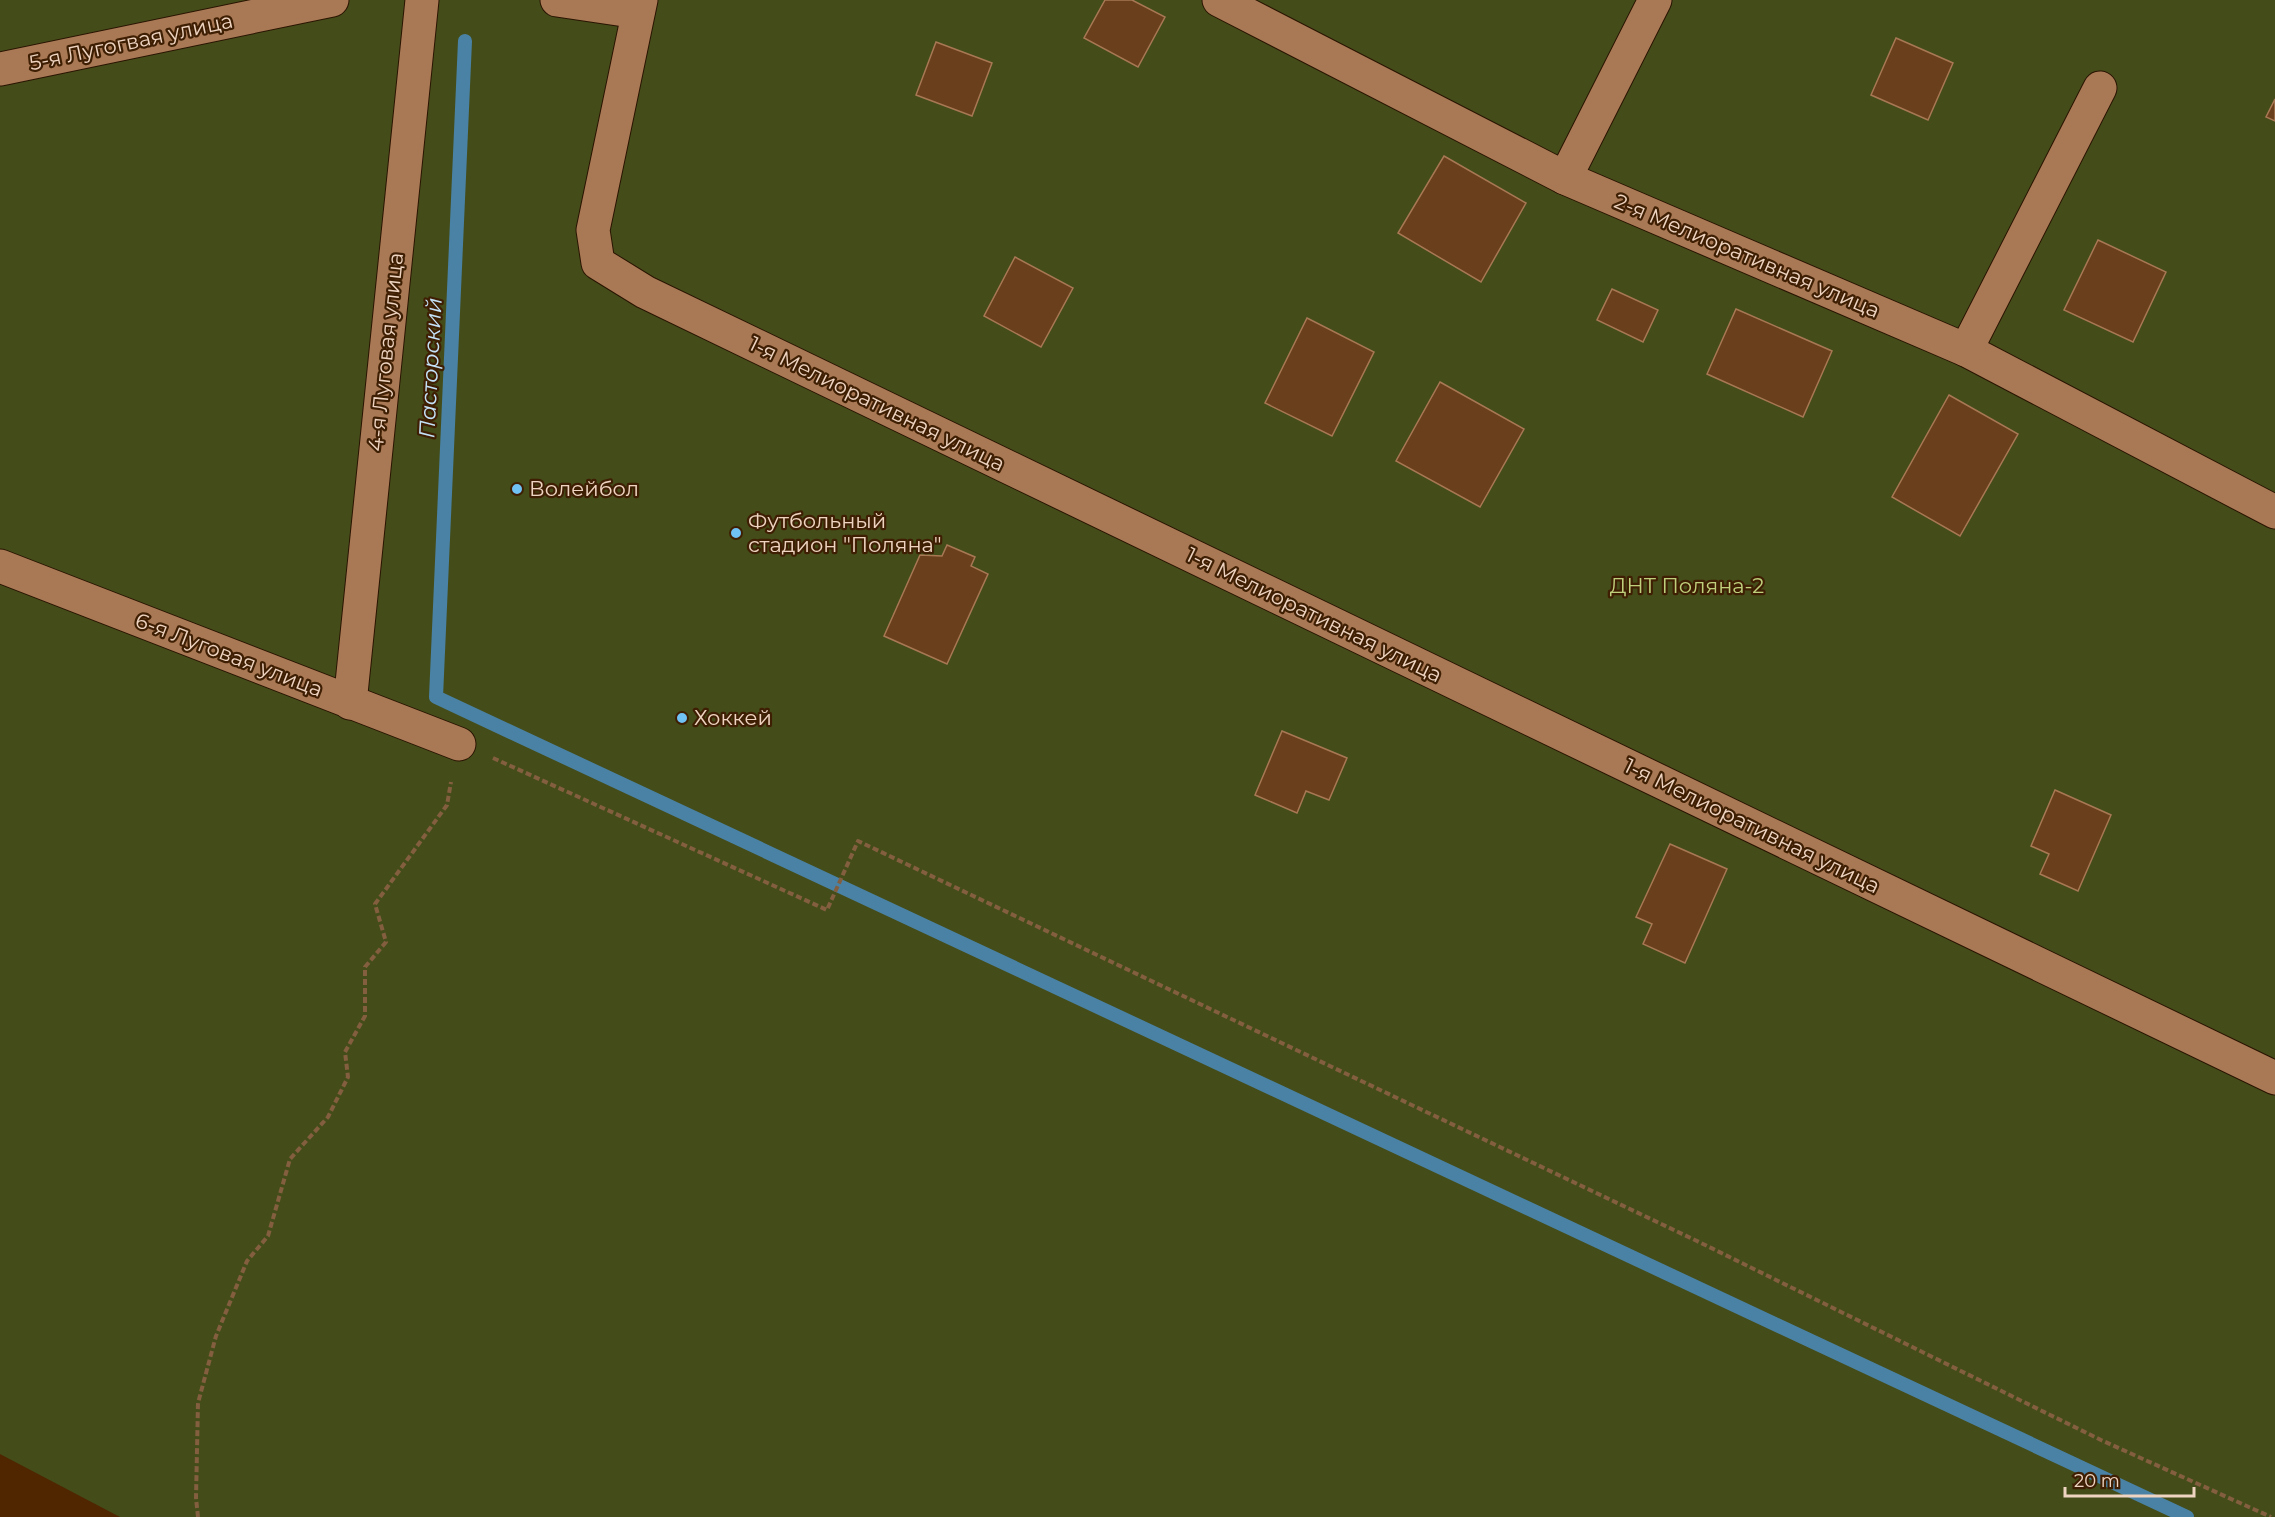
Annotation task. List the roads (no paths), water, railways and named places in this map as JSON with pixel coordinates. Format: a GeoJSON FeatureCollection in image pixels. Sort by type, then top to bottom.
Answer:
{"type":"FeatureCollection","features":[{"type":"Feature","properties":{"kind":"street","name":"5-я Лугогвая улица"},"geometry":{"type":"LineString","coordinates":[[0,69],[332,0]]}},
{"type":"Feature","properties":{"kind":"street","name":"4-я Луговая улица"},"geometry":{"type":"LineString","coordinates":[[350,703],[422,0]]}},
{"type":"Feature","properties":{"kind":"street"},"geometry":{"type":"LineString","coordinates":[[557,0],[639,6]]}},
{"type":"Feature","properties":{"kind":"street","name":"2-я Мелиоративная улица"},"geometry":{"type":"LineString","coordinates":[[1219,0],[1566,178],[1966,350],[2275,512]]}},
{"type":"Feature","properties":{"kind":"street"},"geometry":{"type":"LineString","coordinates":[[1566,178],[1655,0]]}},
{"type":"Feature","properties":{"kind":"street","name":"1-я Мелиоративная улица"},"geometry":{"type":"LineString","coordinates":[[639,6],[593,230],[598,263],[655,297],[2275,1078]]}},
{"type":"Feature","properties":{"kind":"street"},"geometry":{"type":"LineString","coordinates":[[1966,350],[2100,88]]}},
{"type":"Feature","properties":{"kind":"street","name":"6-я Луговая улица"},"geometry":{"type":"LineString","coordinates":[[0,566],[350,703],[430,730],[459,744]]}},
{"type":"Feature","properties":{"kind":"waterway","name":"Пасторский"},"geometry":{"type":"LineString","coordinates":[[465,41],[436,697],[2187,1517]]}},
{"type":"Feature","properties":{"kind":"place","name":"Волейбол"},"geometry":{"type":"Point","coordinates":[517,489]}},
{"type":"Feature","properties":{"kind":"place","name":"Футбольный стадион \"Поляна\""},"geometry":{"type":"Point","coordinates":[736,533]}},
{"type":"Feature","properties":{"kind":"place","name":"Хоккей"},"geometry":{"type":"Point","coordinates":[682,718]}},
{"type":"Feature","properties":{"kind":"park label","name":"ДНТ Поляна-2"},"geometry":{"type":"Point","coordinates":[1687,586]}}]}
